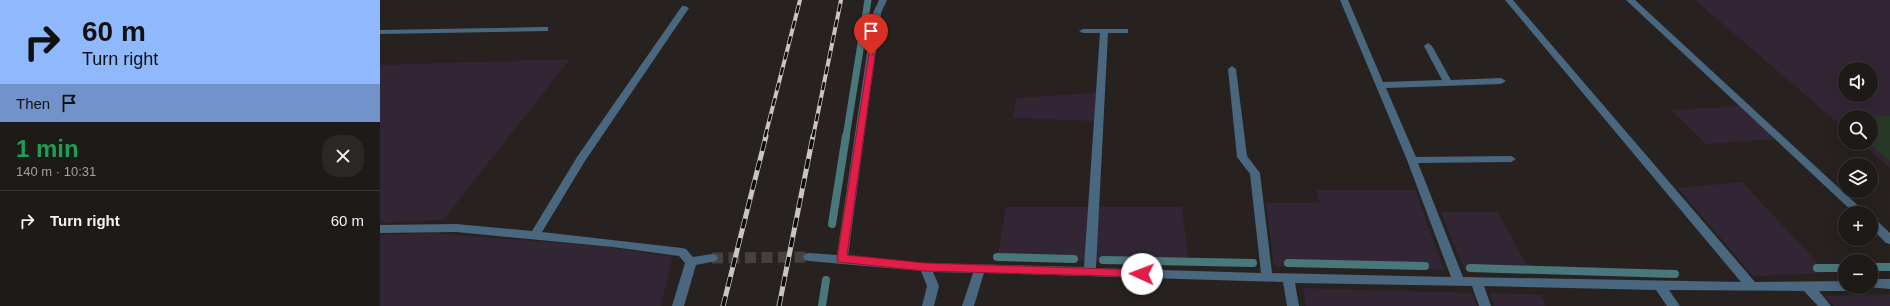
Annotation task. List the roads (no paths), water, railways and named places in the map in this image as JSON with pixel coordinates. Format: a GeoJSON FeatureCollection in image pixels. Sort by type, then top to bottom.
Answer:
{"type":"FeatureCollection","features":[{"type":"Feature","properties":{"kind":"street"},"geometry":{"type":"LineString","coordinates":[[842,259],[877,13],[883,0]]}},
{"type":"Feature","properties":{"kind":"street"},"geometry":{"type":"LineString","coordinates":[[1344,0],[1382,85],[1459,281]]}},
{"type":"Feature","properties":{"kind":"street"},"geometry":{"type":"LineString","coordinates":[[1509,0],[1752,287]]}},
{"type":"Feature","properties":{"kind":"street"},"geometry":{"type":"LineString","coordinates":[[1630,0],[1853,206]]}},
{"type":"Feature","properties":{"kind":"street"},"geometry":{"type":"LineString","coordinates":[[535,235],[581,159],[685,8]]}},
{"type":"Feature","properties":{"kind":"street"},"geometry":{"type":"LineString","coordinates":[[380,32],[545,29]]}},
{"type":"Feature","properties":{"kind":"street"},"geometry":{"type":"LineString","coordinates":[[1084,31],[1125,31]]}},
{"type":"Feature","properties":{"kind":"street"},"geometry":{"type":"LineString","coordinates":[[1090,272],[1104,31]]}},
{"type":"Feature","properties":{"kind":"street"},"geometry":{"type":"LineString","coordinates":[[1428,46],[1448,83]]}},
{"type":"Feature","properties":{"kind":"street"},"geometry":{"type":"LineString","coordinates":[[1232,69],[1242,156],[1255,173],[1267,277]]}},
{"type":"Feature","properties":{"kind":"street"},"geometry":{"type":"LineString","coordinates":[[1382,85],[1501,81]]}},
{"type":"Feature","properties":{"kind":"street"},"geometry":{"type":"LineString","coordinates":[[1412,160],[1511,159]]}},
{"type":"Feature","properties":{"kind":"street"},"geometry":{"type":"LineString","coordinates":[[380,229],[456,228],[535,235],[682,252],[691,262]]}},
{"type":"Feature","properties":{"kind":"street"},"geometry":{"type":"LineString","coordinates":[[1878,229],[1890,240]]}},
{"type":"Feature","properties":{"kind":"street"},"geometry":{"type":"LineString","coordinates":[[809,257],[925,267],[1288,278],[1752,287],[1838,286]]}},
{"type":"Feature","properties":{"kind":"street"},"geometry":{"type":"LineString","coordinates":[[691,262],[712,258]]}},
{"type":"Feature","properties":{"kind":"street"},"geometry":{"type":"LineString","coordinates":[[678,306],[691,262]]}},
{"type":"Feature","properties":{"kind":"street"},"geometry":{"type":"LineString","coordinates":[[925,267],[933,286],[928,306]]}},
{"type":"Feature","properties":{"kind":"street"},"geometry":{"type":"LineString","coordinates":[[968,306],[980,269]]}},
{"type":"Feature","properties":{"kind":"street"},"geometry":{"type":"LineString","coordinates":[[1288,278],[1293,306]]}},
{"type":"Feature","properties":{"kind":"street"},"geometry":{"type":"LineString","coordinates":[[1476,281],[1486,306]]}},
{"type":"Feature","properties":{"kind":"street"},"geometry":{"type":"LineString","coordinates":[[1878,284],[1889,285]]}},
{"type":"Feature","properties":{"kind":"street"},"geometry":{"type":"LineString","coordinates":[[1659,285],[1674,306]]}},
{"type":"Feature","properties":{"kind":"street"},"geometry":{"type":"LineString","coordinates":[[1808,287],[1825,306]]}},
{"type":"Feature","properties":{"kind":"waterway"},"geometry":{"type":"LineString","coordinates":[[846,137],[868,0]]}},
{"type":"Feature","properties":{"kind":"waterway"},"geometry":{"type":"LineString","coordinates":[[832,224],[846,136]]}},
{"type":"Feature","properties":{"kind":"waterway"},"geometry":{"type":"LineString","coordinates":[[997,257],[1074,259]]}},
{"type":"Feature","properties":{"kind":"waterway"},"geometry":{"type":"LineString","coordinates":[[1103,260],[1253,263]]}},
{"type":"Feature","properties":{"kind":"waterway"},"geometry":{"type":"LineString","coordinates":[[1288,263],[1425,266]]}},
{"type":"Feature","properties":{"kind":"waterway"},"geometry":{"type":"LineString","coordinates":[[1878,267],[1890,267]]}},
{"type":"Feature","properties":{"kind":"waterway"},"geometry":{"type":"LineString","coordinates":[[1470,268],[1675,274]]}},
{"type":"Feature","properties":{"kind":"waterway"},"geometry":{"type":"LineString","coordinates":[[1817,268],[1838,268]]}},
{"type":"Feature","properties":{"kind":"waterway"},"geometry":{"type":"LineString","coordinates":[[822,306],[826,280]]}},
{"type":"Feature","properties":{"kind":"tunnel"},"geometry":{"type":"LineString","coordinates":[[712,258],[809,257]]}},
{"type":"Feature","properties":{"kind":"railway"},"geometry":{"type":"LineString","coordinates":[[765,137],[800,0]]}},
{"type":"Feature","properties":{"kind":"railway"},"geometry":{"type":"LineString","coordinates":[[813,137],[841,0]]}},
{"type":"Feature","properties":{"kind":"railway"},"geometry":{"type":"LineString","coordinates":[[723,306],[766,136]]}},
{"type":"Feature","properties":{"kind":"railway"},"geometry":{"type":"LineString","coordinates":[[779,306],[813,136]]}}]}
